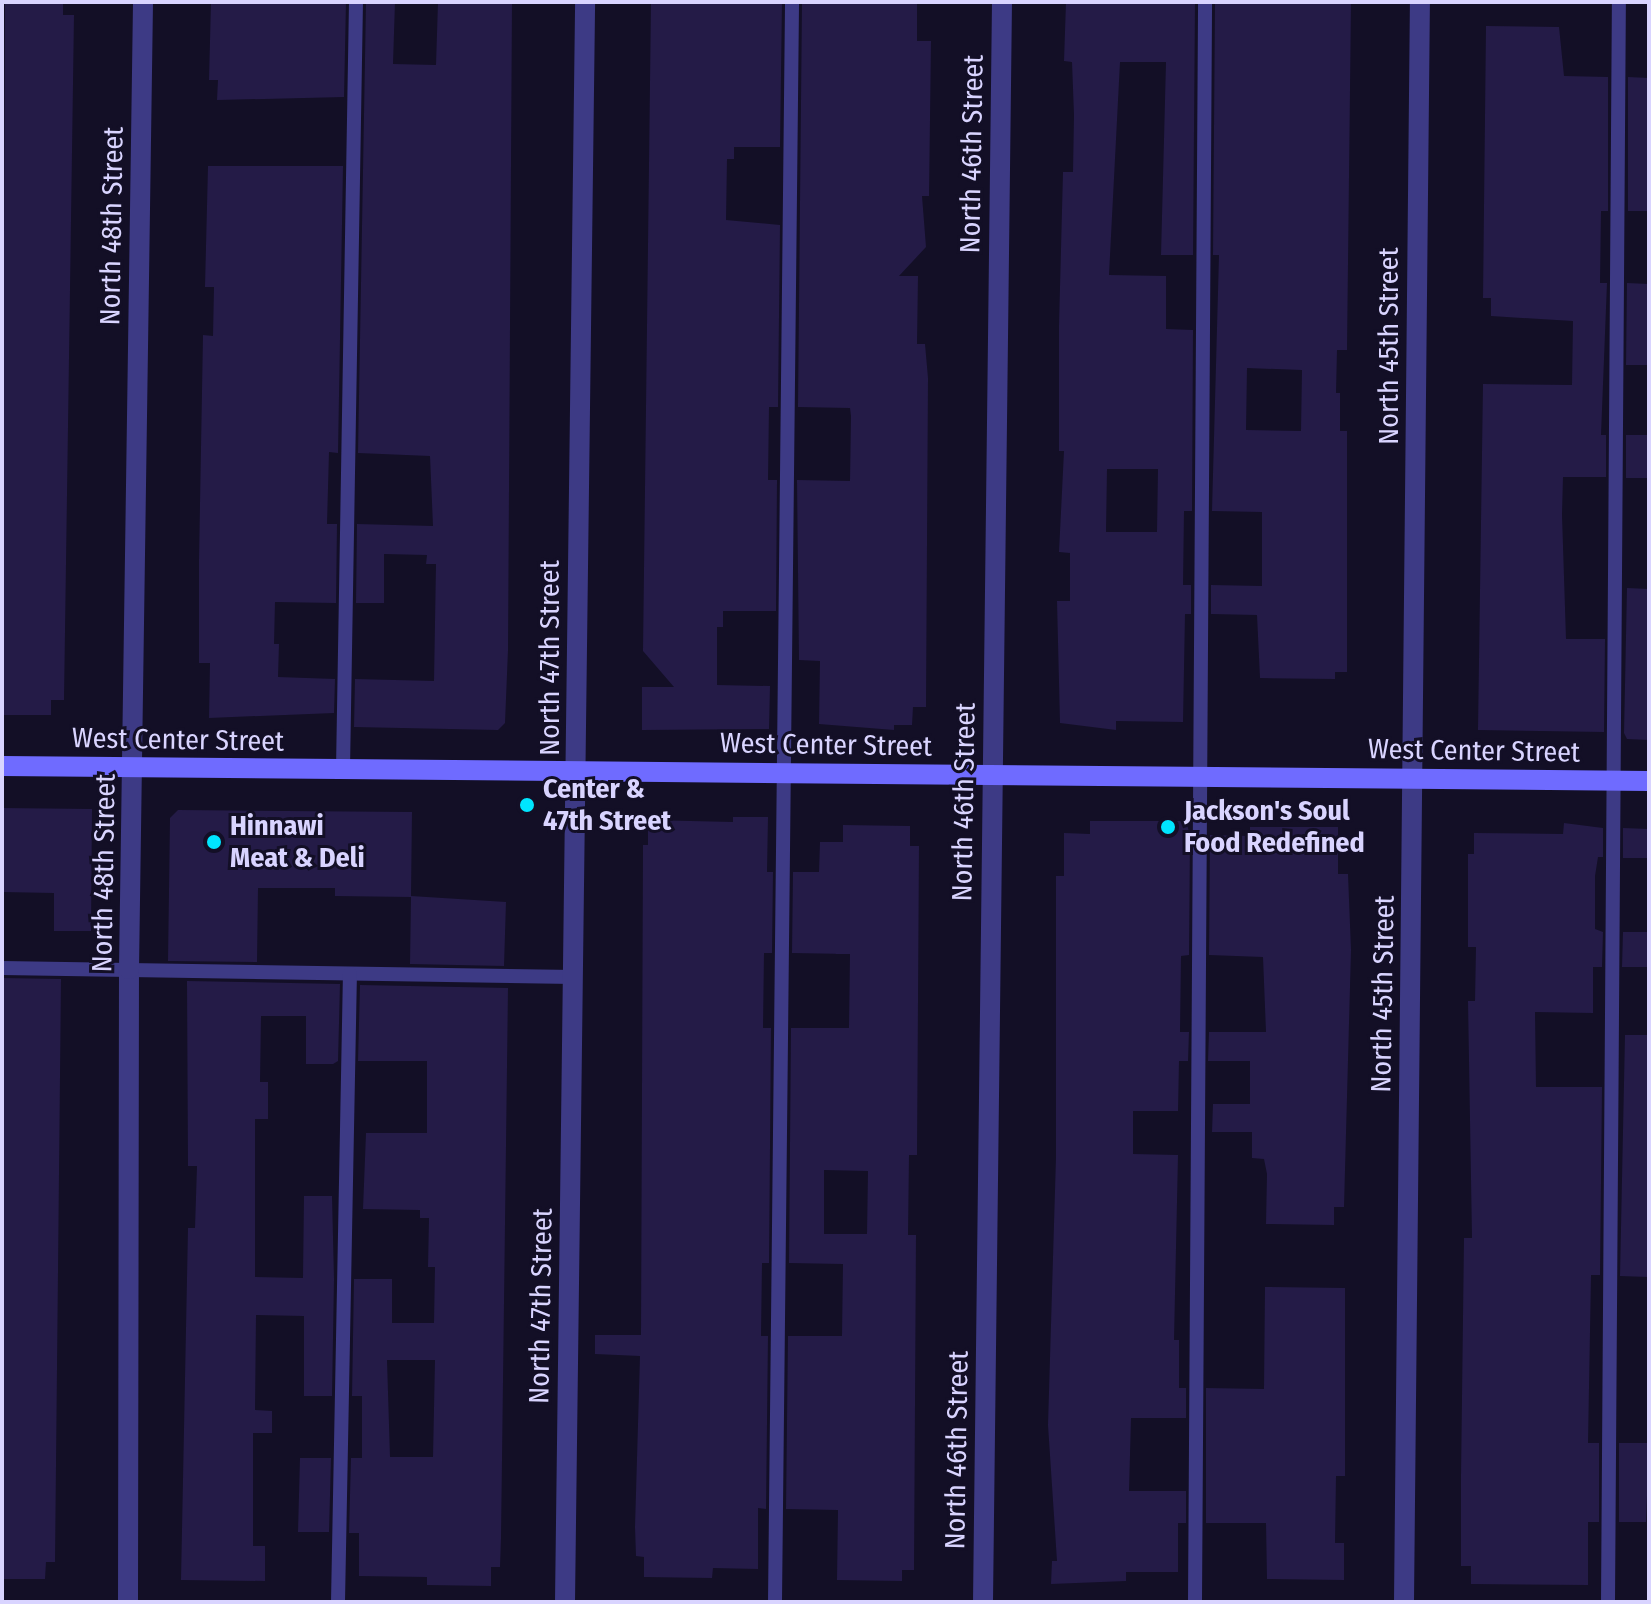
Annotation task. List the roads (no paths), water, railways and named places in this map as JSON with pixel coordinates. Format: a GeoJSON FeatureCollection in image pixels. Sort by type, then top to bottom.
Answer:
{"type":"FeatureCollection","features":[{"type":"Feature","properties":{"kind":"street","name":"North 48th Street"},"geometry":{"type":"LineString","coordinates":[[128,1602],[129,969],[143,2]]}},
{"type":"Feature","properties":{"kind":"street","name":"North 47th Street"},"geometry":{"type":"LineString","coordinates":[[565,1602],[578,771],[585,2]]}},
{"type":"Feature","properties":{"kind":"street","name":"North 46th Street"},"geometry":{"type":"LineString","coordinates":[[983,1602],[1002,2]]}},
{"type":"Feature","properties":{"kind":"street","name":"North 45th Street"},"geometry":{"type":"LineString","coordinates":[[1404,1602],[1420,2]]}},
{"type":"Feature","properties":{"kind":"street","name":"West Center Street"},"geometry":{"type":"LineString","coordinates":[[2,766],[1649,781]]}},
{"type":"Feature","properties":{"kind":"lane"},"geometry":{"type":"LineString","coordinates":[[343,769],[356,2]]}},
{"type":"Feature","properties":{"kind":"lane"},"geometry":{"type":"LineString","coordinates":[[775,1602],[792,2]]}},
{"type":"Feature","properties":{"kind":"lane"},"geometry":{"type":"LineString","coordinates":[[1195,1602],[1205,2]]}},
{"type":"Feature","properties":{"kind":"lane"},"geometry":{"type":"LineString","coordinates":[[1608,1602],[1610,781],[1619,2]]}},
{"type":"Feature","properties":{"kind":"lane"},"geometry":{"type":"LineString","coordinates":[[2,968],[574,977]]}},
{"type":"Feature","properties":{"kind":"lane"},"geometry":{"type":"LineString","coordinates":[[338,1602],[350,974]]}},
{"type":"Feature","properties":{"kind":"place","name":"Center & 47th Street"},"geometry":{"type":"Point","coordinates":[527,805]}},
{"type":"Feature","properties":{"kind":"place","name":"Jackson's Soul Food Redefined"},"geometry":{"type":"Point","coordinates":[1168,827]}},
{"type":"Feature","properties":{"kind":"place","name":"Hinnawi Meat & Deli"},"geometry":{"type":"Point","coordinates":[214,842]}}]}
